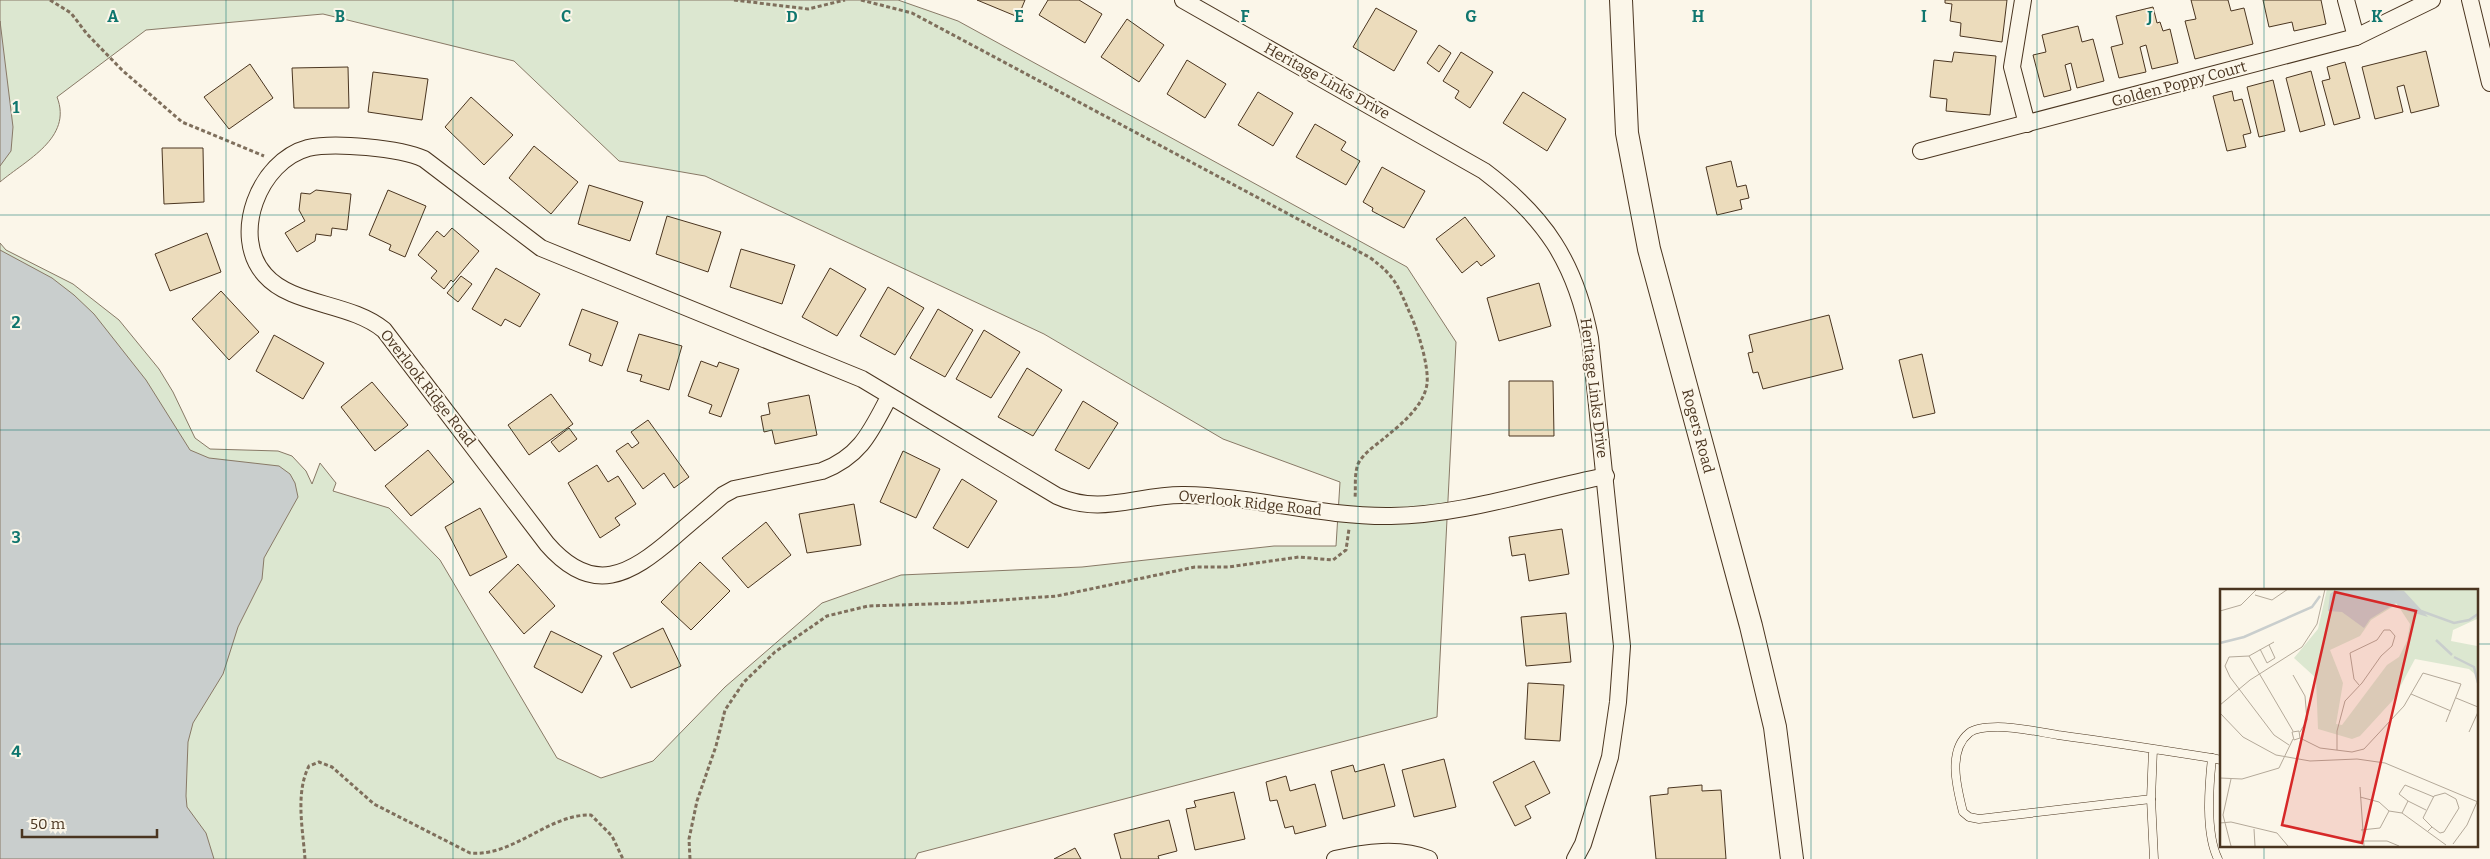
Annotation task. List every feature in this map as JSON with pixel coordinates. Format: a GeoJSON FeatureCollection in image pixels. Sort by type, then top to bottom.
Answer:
{"type":"FeatureCollection","features":[{"type":"Feature","properties":{"kind":"main road","name":"Rogers Road"},"geometry":{"type":"LineString","coordinates":[[1621,0],[1627,133],[1649,249],[1751,626],[1771,708],[1792,859]]}},
{"type":"Feature","properties":{"kind":"street","name":"Heritage Links Drive"},"geometry":{"type":"LineString","coordinates":[[1183,0],[1484,170],[1524,203],[1560,251],[1581,298],[1590,338],[1606,476],[1622,646],[1618,702],[1610,757],[1583,844],[1575,859]]}},
{"type":"Feature","properties":{"kind":"street"},"geometry":{"type":"LineString","coordinates":[[2023,0],[2012,66],[2027,124]]}},
{"type":"Feature","properties":{"kind":"street"},"geometry":{"type":"LineString","coordinates":[[2346,0],[2356,37]]}},
{"type":"Feature","properties":{"kind":"street","name":"Golden Poppy Court"},"geometry":{"type":"LineString","coordinates":[[1921,151],[2356,37],[2432,0]]}},
{"type":"Feature","properties":{"kind":"street"},"geometry":{"type":"LineString","coordinates":[[2470,0],[2490,83]]}},
{"type":"Feature","properties":{"kind":"street","name":"Overlook Ridge Road"},"geometry":{"type":"LineString","coordinates":[[889,397],[861,446],[834,466],[822,471],[734,489],[724,495],[637,567],[611,575],[589,573],[570,565],[553,550],[384,330],[363,316],[284,291],[264,275],[253,254],[250,243],[252,212],[270,175],[285,160],[307,148],[332,146],[394,150],[414,154],[424,159],[546,251],[842,369],[862,379],[889,397],[1057,496],[1083,505],[1100,505],[1182,494],[1352,514],[1406,516],[1460,509],[1606,476]]}},
{"type":"Feature","properties":{"kind":"street"},"geometry":{"type":"LineString","coordinates":[[1335,859],[1362,853],[1395,852],[1429,859]]}},
{"type":"Feature","properties":{"kind":"lane"},"geometry":{"type":"LineString","coordinates":[[2151,799],[1979,819],[1969,817],[1963,812],[1955,757],[1957,747],[1970,731],[1999,727],[2220,760]]}},
{"type":"Feature","properties":{"kind":"lane"},"geometry":{"type":"LineString","coordinates":[[2153,749],[2151,799],[2154,859]]}},
{"type":"Feature","properties":{"kind":"lane"},"geometry":{"type":"LineString","coordinates":[[2212,758],[2209,785],[2210,817],[2212,841],[2218,859]]}},
{"type":"Feature","properties":{"kind":"path"},"geometry":{"type":"LineString","coordinates":[[50,0],[71,13],[87,34],[122,70],[169,113],[182,122],[271,160]]}},
{"type":"Feature","properties":{"kind":"path"},"geometry":{"type":"LineString","coordinates":[[734,0],[808,9],[845,0]]}},
{"type":"Feature","properties":{"kind":"path"},"geometry":{"type":"LineString","coordinates":[[690,859],[689,838],[697,801],[716,746],[725,710],[744,682],[775,652],[827,616],[868,606],[960,603],[1057,596],[1195,567],[1228,567],[1299,557],[1333,560],[1346,550],[1359,463],[1365,454],[1399,426],[1416,407],[1427,385],[1423,348],[1396,282],[1387,271],[1368,257],[912,14],[861,0]]}},
{"type":"Feature","properties":{"kind":"path"},"geometry":{"type":"LineString","coordinates":[[305,859],[302,800],[304,783],[309,766],[319,762],[332,767],[374,804],[470,853],[481,854],[514,844],[567,818],[591,815],[605,828],[623,859]]}},
{"type":"Feature","properties":{"kind":"green space"},"geometry":{"type":"Polygon","coordinates":[[[0,0],[898,0],[958,21],[1407,267],[1456,342],[1437,717],[918,853],[915,859],[0,859],[0,243],[6,250],[73,284],[119,320],[159,369],[173,392],[195,438],[210,449],[278,451],[292,456],[306,471],[312,484],[320,463],[336,483],[333,491],[389,508],[440,560],[557,758],[601,778],[653,761],[725,687],[822,603],[901,575],[1082,567],[1274,546],[1336,546],[1340,482],[1223,439],[1044,334],[705,176],[619,161],[514,61],[323,14],[146,30],[57,97],[60,112],[53,136],[34,156],[0,182],[0,0]]]}},
{"type":"Feature","properties":{"kind":"shaded area"},"geometry":{"type":"Polygon","coordinates":[[[0,21],[13,127],[11,151],[0,166],[0,21]]]}},
{"type":"Feature","properties":{"kind":"shaded area"},"geometry":{"type":"Polygon","coordinates":[[[0,250],[52,278],[94,314],[146,380],[190,450],[209,458],[279,466],[290,474],[295,483],[298,497],[264,558],[262,579],[238,627],[223,674],[193,723],[188,742],[187,807],[206,833],[214,859],[0,859],[0,250]]]}},
{"type":"Feature","properties":{"kind":"building"},"geometry":{"type":"Polygon","coordinates":[[[977,0],[1025,0],[1018,17],[977,0]]]}},
{"type":"Feature","properties":{"kind":"building"},"geometry":{"type":"Polygon","coordinates":[[[1048,0],[1079,0],[1102,14],[1085,43],[1039,15],[1048,0]]]}},
{"type":"Feature","properties":{"kind":"building"},"geometry":{"type":"Polygon","coordinates":[[[1945,0],[2007,0],[2002,42],[1960,36],[1961,23],[1950,21],[1952,4],[1945,3],[1945,0]]]}},
{"type":"Feature","properties":{"kind":"building"},"geometry":{"type":"Polygon","coordinates":[[[2191,0],[2228,0],[2231,11],[2244,8],[2253,44],[2195,59],[2185,21],[2196,19],[2191,0]]]}},
{"type":"Feature","properties":{"kind":"building"},"geometry":{"type":"Polygon","coordinates":[[[2263,0],[2321,0],[2326,24],[2294,31],[2292,22],[2269,27],[2263,0]]]}},
{"type":"Feature","properties":{"kind":"building"},"geometry":{"type":"Polygon","coordinates":[[[2153,7],[2157,23],[2160,22],[2163,31],[2170,29],[2178,63],[2152,69],[2146,45],[2140,47],[2146,72],[2119,78],[2111,47],[2123,44],[2116,16],[2153,7]]]}},
{"type":"Feature","properties":{"kind":"building"},"geometry":{"type":"Polygon","coordinates":[[[1376,8],[1417,31],[1394,71],[1353,47],[1376,8]]]}},
{"type":"Feature","properties":{"kind":"building"},"geometry":{"type":"Polygon","coordinates":[[[1127,19],[1164,45],[1139,82],[1101,57],[1127,19]]]}},
{"type":"Feature","properties":{"kind":"building"},"geometry":{"type":"Polygon","coordinates":[[[2078,26],[2082,42],[2093,39],[2104,81],[2077,88],[2071,63],[2065,65],[2071,90],[2044,97],[2033,55],[2046,52],[2042,35],[2078,26]]]}},
{"type":"Feature","properties":{"kind":"building"},"geometry":{"type":"Polygon","coordinates":[[[1439,45],[1451,53],[1439,72],[1427,63],[1439,45]]]}},
{"type":"Feature","properties":{"kind":"building"},"geometry":{"type":"Polygon","coordinates":[[[2426,51],[2439,106],[2411,113],[2404,85],[2397,87],[2403,112],[2375,119],[2362,67],[2426,51]]]}},
{"type":"Feature","properties":{"kind":"building"},"geometry":{"type":"Polygon","coordinates":[[[1461,52],[1493,72],[1470,108],[1455,98],[1459,91],[1443,81],[1461,52]]]}},
{"type":"Feature","properties":{"kind":"building"},"geometry":{"type":"Polygon","coordinates":[[[1954,52],[1996,56],[1990,115],[1946,111],[1947,99],[1930,97],[1934,60],[1952,62],[1954,52]]]}},
{"type":"Feature","properties":{"kind":"building"},"geometry":{"type":"Polygon","coordinates":[[[1187,60],[1226,84],[1205,118],[1167,94],[1187,60]]]}},
{"type":"Feature","properties":{"kind":"building"},"geometry":{"type":"Polygon","coordinates":[[[2345,62],[2360,118],[2334,125],[2322,81],[2330,79],[2327,67],[2345,62]]]}},
{"type":"Feature","properties":{"kind":"building"},"geometry":{"type":"Polygon","coordinates":[[[250,64],[273,98],[229,129],[204,97],[250,64]]]}},
{"type":"Feature","properties":{"kind":"building"},"geometry":{"type":"Polygon","coordinates":[[[348,67],[349,108],[294,108],[292,68],[348,67]]]}},
{"type":"Feature","properties":{"kind":"building"},"geometry":{"type":"Polygon","coordinates":[[[2311,71],[2325,125],[2300,132],[2286,78],[2311,71]]]}},
{"type":"Feature","properties":{"kind":"building"},"geometry":{"type":"Polygon","coordinates":[[[373,72],[428,79],[422,120],[368,112],[373,72]]]}},
{"type":"Feature","properties":{"kind":"building"},"geometry":{"type":"Polygon","coordinates":[[[2273,80],[2285,131],[2259,137],[2247,87],[2273,80]]]}},
{"type":"Feature","properties":{"kind":"building"},"geometry":{"type":"Polygon","coordinates":[[[2232,91],[2234,101],[2242,99],[2251,133],[2243,135],[2246,147],[2227,151],[2213,96],[2232,91]]]}},
{"type":"Feature","properties":{"kind":"building"},"geometry":{"type":"Polygon","coordinates":[[[1258,92],[1293,113],[1273,146],[1238,125],[1258,92]]]}},
{"type":"Feature","properties":{"kind":"building"},"geometry":{"type":"Polygon","coordinates":[[[1523,92],[1566,119],[1547,151],[1503,123],[1523,92]]]}},
{"type":"Feature","properties":{"kind":"building"},"geometry":{"type":"Polygon","coordinates":[[[471,97],[513,135],[484,165],[445,127],[471,97]]]}},
{"type":"Feature","properties":{"kind":"building"},"geometry":{"type":"Polygon","coordinates":[[[1315,124],[1346,142],[1341,150],[1360,161],[1346,185],[1296,157],[1315,124]]]}},
{"type":"Feature","properties":{"kind":"building"},"geometry":{"type":"Polygon","coordinates":[[[534,146],[578,182],[551,214],[509,178],[534,146]]]}},
{"type":"Feature","properties":{"kind":"building"},"geometry":{"type":"Polygon","coordinates":[[[162,148],[203,148],[204,202],[164,204],[162,148]]]}},
{"type":"Feature","properties":{"kind":"building"},"geometry":{"type":"Polygon","coordinates":[[[1731,161],[1737,187],[1746,185],[1749,198],[1740,200],[1742,209],[1717,215],[1706,167],[1731,161]]]}},
{"type":"Feature","properties":{"kind":"building"},"geometry":{"type":"Polygon","coordinates":[[[1382,167],[1425,191],[1404,228],[1372,211],[1373,208],[1363,202],[1382,167]]]}},
{"type":"Feature","properties":{"kind":"building"},"geometry":{"type":"Polygon","coordinates":[[[589,185],[643,202],[630,241],[578,224],[589,185]]]}},
{"type":"Feature","properties":{"kind":"building"},"geometry":{"type":"Polygon","coordinates":[[[316,190],[351,194],[347,230],[332,228],[331,236],[316,234],[315,241],[297,252],[285,233],[305,221],[299,210],[301,193],[310,194],[316,190]]]}},
{"type":"Feature","properties":{"kind":"building"},"geometry":{"type":"Polygon","coordinates":[[[388,190],[426,206],[405,257],[389,250],[391,245],[369,235],[388,190]]]}},
{"type":"Feature","properties":{"kind":"building"},"geometry":{"type":"Polygon","coordinates":[[[667,216],[721,232],[708,272],[656,254],[667,216]]]}},
{"type":"Feature","properties":{"kind":"building"},"geometry":{"type":"Polygon","coordinates":[[[1465,217],[1495,256],[1481,266],[1477,261],[1462,273],[1436,239],[1465,217]]]}},
{"type":"Feature","properties":{"kind":"building"},"geometry":{"type":"Polygon","coordinates":[[[452,228],[479,251],[453,282],[451,280],[444,289],[431,278],[437,271],[418,255],[437,231],[444,237],[452,228]]]}},
{"type":"Feature","properties":{"kind":"building"},"geometry":{"type":"Polygon","coordinates":[[[207,233],[221,272],[170,291],[155,254],[207,233]]]}},
{"type":"Feature","properties":{"kind":"building"},"geometry":{"type":"Polygon","coordinates":[[[741,249],[795,265],[782,304],[730,287],[741,249]]]}},
{"type":"Feature","properties":{"kind":"building"},"geometry":{"type":"Polygon","coordinates":[[[496,268],[540,294],[520,327],[505,319],[501,326],[472,309],[496,268]]]}},
{"type":"Feature","properties":{"kind":"building"},"geometry":{"type":"Polygon","coordinates":[[[830,268],[866,289],[837,336],[802,317],[830,268]]]}},
{"type":"Feature","properties":{"kind":"building"},"geometry":{"type":"Polygon","coordinates":[[[461,276],[472,284],[458,302],[447,293],[461,276]]]}},
{"type":"Feature","properties":{"kind":"building"},"geometry":{"type":"Polygon","coordinates":[[[1539,283],[1551,326],[1499,341],[1487,298],[1539,283]]]}},
{"type":"Feature","properties":{"kind":"building"},"geometry":{"type":"Polygon","coordinates":[[[888,287],[924,308],[895,355],[860,336],[888,287]]]}},
{"type":"Feature","properties":{"kind":"building"},"geometry":{"type":"Polygon","coordinates":[[[221,291],[259,332],[229,360],[192,319],[221,291]]]}},
{"type":"Feature","properties":{"kind":"building"},"geometry":{"type":"Polygon","coordinates":[[[582,309],[618,322],[602,366],[589,361],[591,354],[569,345],[582,309]]]}},
{"type":"Feature","properties":{"kind":"building"},"geometry":{"type":"Polygon","coordinates":[[[938,309],[973,330],[945,377],[910,358],[938,309]]]}},
{"type":"Feature","properties":{"kind":"building"},"geometry":{"type":"Polygon","coordinates":[[[1829,315],[1843,369],[1763,389],[1758,372],[1753,373],[1748,353],[1753,352],[1749,335],[1829,315]]]}},
{"type":"Feature","properties":{"kind":"building"},"geometry":{"type":"Polygon","coordinates":[[[984,330],[1020,352],[991,398],[956,379],[984,330]]]}},
{"type":"Feature","properties":{"kind":"building"},"geometry":{"type":"Polygon","coordinates":[[[639,334],[682,346],[669,390],[640,381],[642,375],[627,371],[639,334]]]}},
{"type":"Feature","properties":{"kind":"building"},"geometry":{"type":"Polygon","coordinates":[[[274,335],[324,363],[303,399],[256,371],[274,335]]]}},
{"type":"Feature","properties":{"kind":"building"},"geometry":{"type":"Polygon","coordinates":[[[1922,354],[1935,413],[1913,418],[1899,360],[1922,354]]]}},
{"type":"Feature","properties":{"kind":"building"},"geometry":{"type":"Polygon","coordinates":[[[701,361],[717,367],[719,362],[739,369],[721,417],[709,413],[712,405],[688,396],[701,361]]]}},
{"type":"Feature","properties":{"kind":"building"},"geometry":{"type":"Polygon","coordinates":[[[1027,368],[1062,390],[1033,436],[998,417],[1027,368]]]}},
{"type":"Feature","properties":{"kind":"building"},"geometry":{"type":"Polygon","coordinates":[[[1509,381],[1553,381],[1554,436],[1509,436],[1509,381]]]}},
{"type":"Feature","properties":{"kind":"building"},"geometry":{"type":"Polygon","coordinates":[[[372,382],[408,425],[375,451],[341,407],[372,382]]]}},
{"type":"Feature","properties":{"kind":"building"},"geometry":{"type":"Polygon","coordinates":[[[551,394],[573,424],[529,455],[508,425],[551,394]]]}},
{"type":"Feature","properties":{"kind":"building"},"geometry":{"type":"Polygon","coordinates":[[[809,395],[817,435],[775,444],[772,430],[764,432],[761,416],[770,414],[768,403],[809,395]]]}},
{"type":"Feature","properties":{"kind":"building"},"geometry":{"type":"Polygon","coordinates":[[[1083,401],[1118,423],[1089,469],[1055,450],[1083,401]]]}},
{"type":"Feature","properties":{"kind":"building"},"geometry":{"type":"Polygon","coordinates":[[[648,420],[689,477],[674,488],[664,473],[643,489],[616,451],[628,443],[632,448],[639,443],[631,432],[648,420]]]}},
{"type":"Feature","properties":{"kind":"building"},"geometry":{"type":"Polygon","coordinates":[[[569,428],[577,439],[559,452],[551,442],[569,428]]]}},
{"type":"Feature","properties":{"kind":"building"},"geometry":{"type":"Polygon","coordinates":[[[428,450],[454,482],[411,516],[385,486],[428,450]]]}},
{"type":"Feature","properties":{"kind":"building"},"geometry":{"type":"Polygon","coordinates":[[[903,451],[940,469],[916,518],[880,502],[903,451]]]}},
{"type":"Feature","properties":{"kind":"building"},"geometry":{"type":"Polygon","coordinates":[[[597,465],[608,482],[618,476],[636,504],[615,518],[620,525],[600,538],[568,483],[597,465]]]}},
{"type":"Feature","properties":{"kind":"building"},"geometry":{"type":"Polygon","coordinates":[[[962,479],[997,501],[968,548],[933,528],[962,479]]]}},
{"type":"Feature","properties":{"kind":"building"},"geometry":{"type":"Polygon","coordinates":[[[854,504],[861,545],[807,553],[799,514],[854,504]]]}},
{"type":"Feature","properties":{"kind":"building"},"geometry":{"type":"Polygon","coordinates":[[[480,508],[507,557],[470,576],[445,527],[480,508]]]}},
{"type":"Feature","properties":{"kind":"building"},"geometry":{"type":"Polygon","coordinates":[[[766,522],[791,555],[748,588],[722,558],[766,522]]]}},
{"type":"Feature","properties":{"kind":"building"},"geometry":{"type":"Polygon","coordinates":[[[1562,529],[1569,574],[1529,581],[1525,554],[1512,556],[1509,537],[1562,529]]]}},
{"type":"Feature","properties":{"kind":"building"},"geometry":{"type":"Polygon","coordinates":[[[700,562],[730,591],[691,630],[661,602],[700,562]]]}},
{"type":"Feature","properties":{"kind":"building"},"geometry":{"type":"Polygon","coordinates":[[[518,564],[555,606],[524,634],[489,592],[518,564]]]}},
{"type":"Feature","properties":{"kind":"building"},"geometry":{"type":"Polygon","coordinates":[[[1566,613],[1571,662],[1526,666],[1521,617],[1566,613]]]}},
{"type":"Feature","properties":{"kind":"building"},"geometry":{"type":"Polygon","coordinates":[[[663,628],[681,666],[631,688],[613,653],[663,628]]]}},
{"type":"Feature","properties":{"kind":"building"},"geometry":{"type":"Polygon","coordinates":[[[551,631],[602,656],[582,693],[534,667],[551,631]]]}},
{"type":"Feature","properties":{"kind":"building"},"geometry":{"type":"Polygon","coordinates":[[[1528,683],[1564,685],[1560,741],[1525,739],[1528,683]]]}},
{"type":"Feature","properties":{"kind":"building"},"geometry":{"type":"Polygon","coordinates":[[[1444,759],[1456,807],[1414,817],[1402,770],[1444,759]]]}},
{"type":"Feature","properties":{"kind":"building"},"geometry":{"type":"Polygon","coordinates":[[[1534,761],[1550,793],[1525,806],[1531,818],[1515,826],[1493,782],[1534,761]]]}},
{"type":"Feature","properties":{"kind":"building"},"geometry":{"type":"Polygon","coordinates":[[[1384,764],[1395,806],[1343,819],[1331,771],[1353,765],[1355,772],[1384,764]]]}},
{"type":"Feature","properties":{"kind":"building"},"geometry":{"type":"Polygon","coordinates":[[[1286,776],[1290,791],[1315,784],[1326,826],[1295,834],[1293,826],[1285,828],[1277,800],[1270,801],[1266,782],[1286,776]]]}},
{"type":"Feature","properties":{"kind":"building"},"geometry":{"type":"Polygon","coordinates":[[[1702,785],[1702,791],[1721,790],[1726,859],[1656,859],[1650,796],[1668,794],[1668,788],[1702,785]]]}},
{"type":"Feature","properties":{"kind":"building"},"geometry":{"type":"Polygon","coordinates":[[[1234,792],[1245,839],[1195,850],[1186,809],[1196,807],[1194,801],[1234,792]]]}},
{"type":"Feature","properties":{"kind":"building"},"geometry":{"type":"Polygon","coordinates":[[[1169,820],[1177,851],[1158,856],[1159,859],[1121,859],[1114,834],[1169,820]]]}},
{"type":"Feature","properties":{"kind":"building"},"geometry":{"type":"Polygon","coordinates":[[[1075,848],[1081,859],[1054,859],[1075,848]]]}}]}
